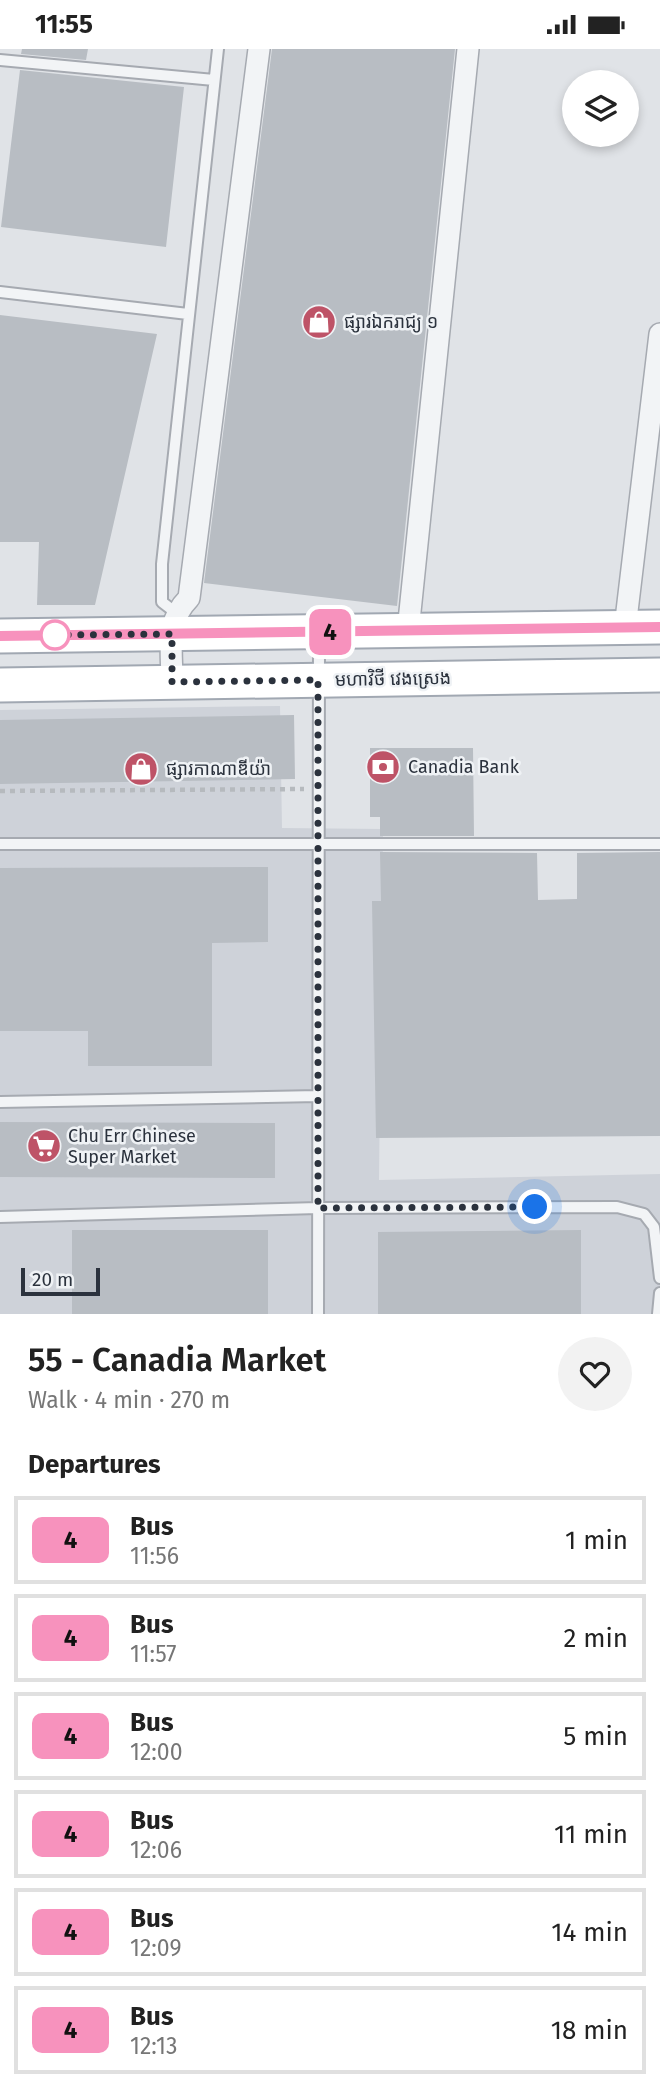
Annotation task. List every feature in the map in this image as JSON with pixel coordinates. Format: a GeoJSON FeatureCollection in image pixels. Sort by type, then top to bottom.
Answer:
{"type":"FeatureCollection","features":[{"type":"Feature","properties":{"kind":"main road"},"geometry":{"type":"LineString","coordinates":[[0,636],[174,623],[319,633],[660,627]]}},
{"type":"Feature","properties":{"kind":"main road","name":"មហាវិថី វេងស្រេង"},"geometry":{"type":"LineString","coordinates":[[0,685],[660,675]]}},
{"type":"Feature","properties":{"kind":"street"},"geometry":{"type":"LineString","coordinates":[[172,682],[174,623],[189,598],[259,49]]}},
{"type":"Feature","properties":{"kind":"street"},"geometry":{"type":"LineString","coordinates":[[408,631],[468,49]]}},
{"type":"Feature","properties":{"kind":"street"},"geometry":{"type":"LineString","coordinates":[[625,628],[660,334]]}},
{"type":"Feature","properties":{"kind":"lane"},"geometry":{"type":"LineString","coordinates":[[174,623],[162,602],[162,564],[218,49]]}},
{"type":"Feature","properties":{"kind":"lane"},"geometry":{"type":"LineString","coordinates":[[0,60],[214,81]]}},
{"type":"Feature","properties":{"kind":"lane"},"geometry":{"type":"LineString","coordinates":[[0,292],[188,314]]}},
{"type":"Feature","properties":{"kind":"lane"},"geometry":{"type":"LineString","coordinates":[[318,1314],[319,633]]}},
{"type":"Feature","properties":{"kind":"lane"},"geometry":{"type":"LineString","coordinates":[[0,844],[660,844]]}},
{"type":"Feature","properties":{"kind":"lane"},"geometry":{"type":"LineString","coordinates":[[0,1102],[318,1096]]}},
{"type":"Feature","properties":{"kind":"lane"},"geometry":{"type":"LineString","coordinates":[[0,1217],[318,1208],[617,1207],[644,1214],[654,1227],[660,1278]]}},
{"type":"Feature","properties":{"kind":"lane"},"geometry":{"type":"LineString","coordinates":[[658,1314],[660,1293]]}},
{"type":"Feature","properties":{"kind":"path"},"geometry":{"type":"LineString","coordinates":[[0,791],[318,789]]}},
{"type":"Feature","properties":{"kind":"shaded area"},"geometry":{"type":"Polygon","coordinates":[[[280,706],[282,828],[383,829],[379,1180],[660,1174],[660,1314],[0,1314],[0,710],[280,706]]]}},
{"type":"Feature","properties":{"kind":"building"},"geometry":{"type":"Polygon","coordinates":[[[22,49],[88,49],[86,60],[21,54],[22,49]]]}},
{"type":"Feature","properties":{"kind":"building","name":"ផ្សារឯករាជ្យ ១"},"geometry":{"type":"Polygon","coordinates":[[[272,49],[455,49],[397,606],[204,583],[272,49]]]}},
{"type":"Feature","properties":{"kind":"building"},"geometry":{"type":"Polygon","coordinates":[[[20,70],[184,87],[166,247],[1,227],[20,70]]]}},
{"type":"Feature","properties":{"kind":"building"},"geometry":{"type":"Polygon","coordinates":[[[0,315],[157,334],[95,605],[37,605],[39,542],[0,542],[0,315]]]}},
{"type":"Feature","properties":{"kind":"building"},"geometry":{"type":"Polygon","coordinates":[[[294,715],[295,779],[0,784],[0,720],[294,715]]]}},
{"type":"Feature","properties":{"kind":"building"},"geometry":{"type":"Polygon","coordinates":[[[370,748],[473,748],[474,836],[380,836],[380,817],[370,817],[370,748]]]}},
{"type":"Feature","properties":{"kind":"building"},"geometry":{"type":"Polygon","coordinates":[[[380,852],[537,853],[538,900],[577,899],[577,853],[660,852],[660,1136],[376,1138],[372,901],[381,901],[380,852]]]}},
{"type":"Feature","properties":{"kind":"building"},"geometry":{"type":"Polygon","coordinates":[[[268,867],[268,942],[212,943],[212,1066],[88,1066],[88,1031],[0,1031],[0,868],[268,867]]]}},
{"type":"Feature","properties":{"kind":"building"},"geometry":{"type":"Polygon","coordinates":[[[0,1122],[275,1123],[275,1178],[0,1177],[0,1122]]]}},
{"type":"Feature","properties":{"kind":"building"},"geometry":{"type":"Polygon","coordinates":[[[72,1230],[268,1230],[268,1314],[72,1314],[72,1230]]]}},
{"type":"Feature","properties":{"kind":"building"},"geometry":{"type":"Polygon","coordinates":[[[581,1230],[581,1314],[378,1314],[378,1232],[581,1230]]]}},
{"type":"Feature","properties":{"kind":"bus line","name":"4"},"geometry":{"type":"LineString","coordinates":[[0,636],[660,627]]}},
{"type":"Feature","properties":{"kind":"place","name":"ផ្សារឯករាជ្យ ១"},"geometry":{"type":"Point","coordinates":[319,322]}},
{"type":"Feature","properties":{"kind":"place","name":"Canadia Bank"},"geometry":{"type":"Point","coordinates":[383,767]}},
{"type":"Feature","properties":{"kind":"place","name":"ផ្សារកាណាឌីយ៉ា"},"geometry":{"type":"Point","coordinates":[141,769]}},
{"type":"Feature","properties":{"kind":"place","name":"Chu Err Chinese Super Market"},"geometry":{"type":"Point","coordinates":[44,1146]}},
{"type":"Feature","properties":{"kind":"route"},"geometry":{"type":"LineString","coordinates":[[55,635],[49,635],[172,634],[172,682],[318,680],[318,1208],[535,1207]]}}]}
